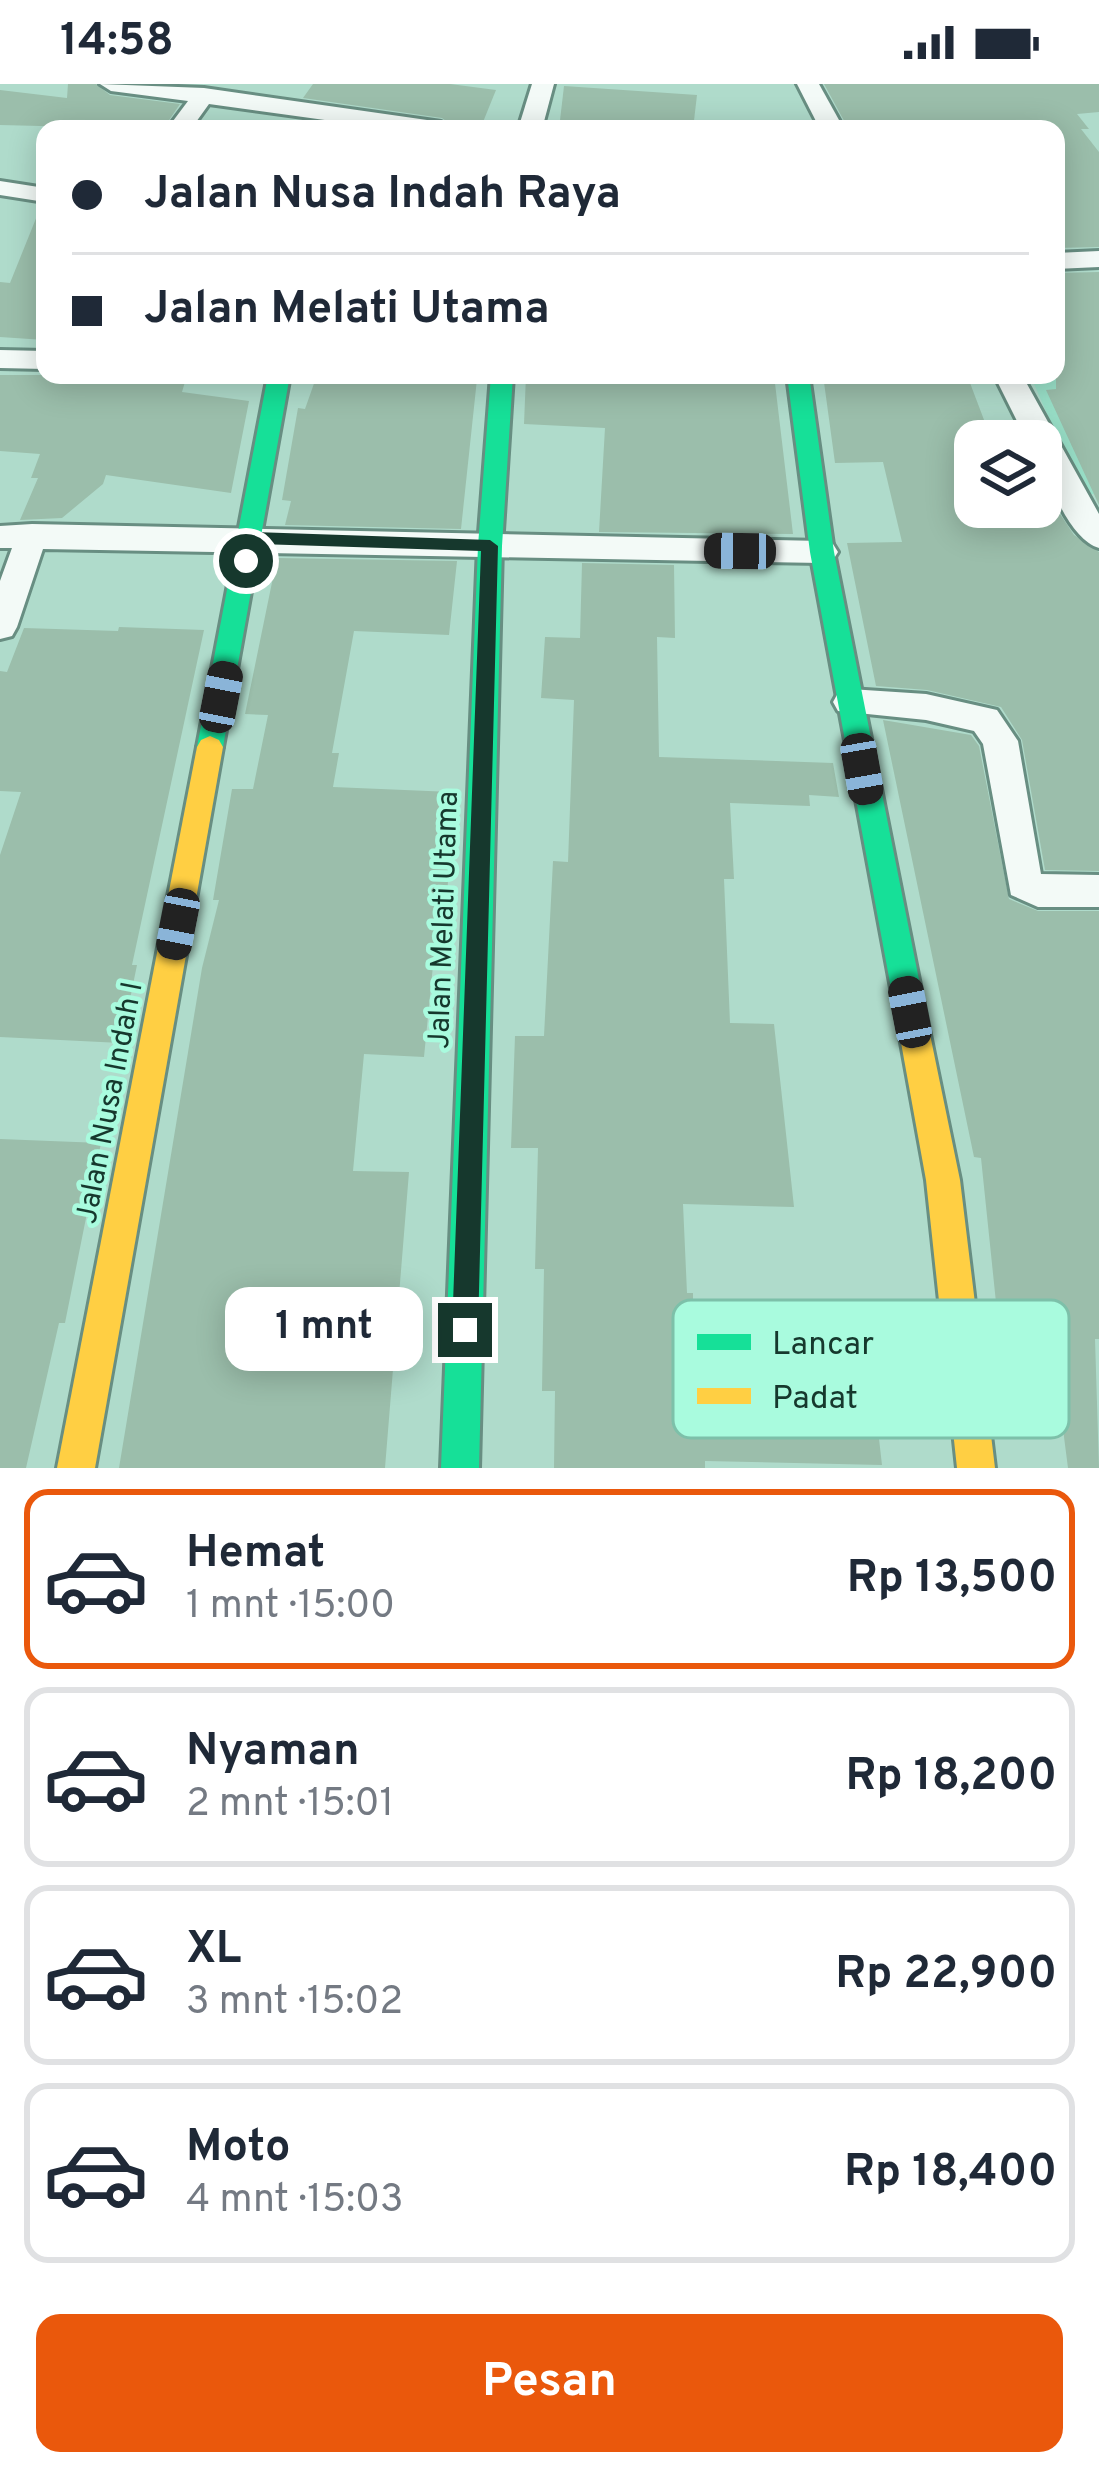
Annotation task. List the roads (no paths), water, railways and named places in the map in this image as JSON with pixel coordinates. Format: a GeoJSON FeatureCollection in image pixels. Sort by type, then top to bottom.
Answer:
{"type":"FeatureCollection","features":[{"type":"Feature","properties":{"kind":"street"},"geometry":{"type":"LineString","coordinates":[[111,84],[345,120]]}},
{"type":"Feature","properties":{"kind":"street"},"geometry":{"type":"LineString","coordinates":[[533,120],[543,84]]}},
{"type":"Feature","properties":{"kind":"street"},"geometry":{"type":"LineString","coordinates":[[808,84],[827,120]]}},
{"type":"Feature","properties":{"kind":"street"},"geometry":{"type":"LineString","coordinates":[[186,120],[204,95]]}},
{"type":"Feature","properties":{"kind":"street"},"geometry":{"type":"LineString","coordinates":[[0,188],[36,194]]}},
{"type":"Feature","properties":{"kind":"street"},"geometry":{"type":"LineString","coordinates":[[1065,261],[1099,259]]}},
{"type":"Feature","properties":{"kind":"street"},"geometry":{"type":"LineString","coordinates":[[0,359],[36,361]]}},
{"type":"Feature","properties":{"kind":"street","name":"Jalan Nusa Indah I"},"geometry":{"type":"LineString","coordinates":[[76,1468],[278,384]]}},
{"type":"Feature","properties":{"kind":"street","name":"Jalan Melati Utama"},"geometry":{"type":"LineString","coordinates":[[460,1468],[490,546],[501,384]]}},
{"type":"Feature","properties":{"kind":"street"},"geometry":{"type":"LineString","coordinates":[[799,384],[822,552],[944,1180],[957,1300]]}},
{"type":"Feature","properties":{"kind":"street"},"geometry":{"type":"LineString","coordinates":[[1013,384],[1070,495],[1099,538]]}},
{"type":"Feature","properties":{"kind":"street"},"geometry":{"type":"LineString","coordinates":[[0,627],[16,536],[822,552]]}},
{"type":"Feature","properties":{"kind":"street"},"geometry":{"type":"LineString","coordinates":[[850,703],[926,707],[986,720],[1000,741],[1024,883],[1038,891],[1099,891]]}},
{"type":"Feature","properties":{"kind":"street"},"geometry":{"type":"LineString","coordinates":[[973,1438],[976,1468]]}}]}
